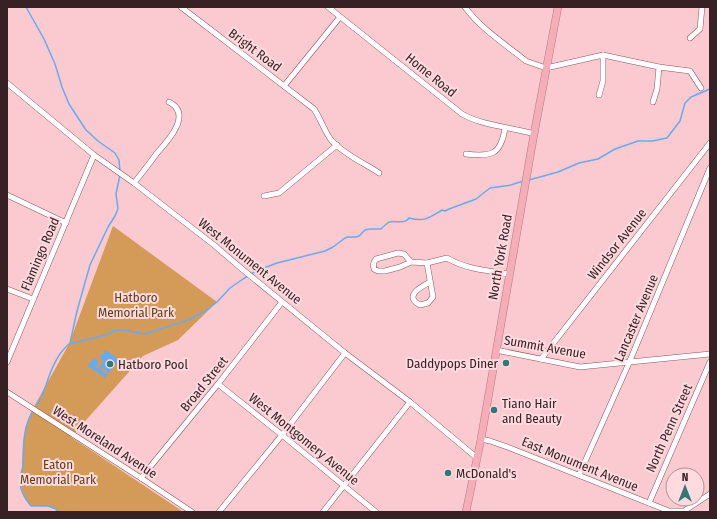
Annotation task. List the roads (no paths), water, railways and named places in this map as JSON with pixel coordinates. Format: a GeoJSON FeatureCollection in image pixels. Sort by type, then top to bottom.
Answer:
{"type":"FeatureCollection","features":[{"type":"Feature","properties":{"kind":"highway","name":"North York Road"},"geometry":{"type":"LineString","coordinates":[[466,512],[481,439],[527,172],[558,7]]}},
{"type":"Feature","properties":{"kind":"street","name":"Bright Road"},"geometry":{"type":"LineString","coordinates":[[181,7],[284,86],[340,17]]}},
{"type":"Feature","properties":{"kind":"street","name":"Home Road"},"geometry":{"type":"LineString","coordinates":[[328,7],[462,114],[469,118],[534,134]]}},
{"type":"Feature","properties":{"kind":"street"},"geometry":{"type":"LineString","coordinates":[[465,7],[482,26],[526,61],[546,68],[603,55],[659,68],[690,72],[701,88]]}},
{"type":"Feature","properties":{"kind":"street"},"geometry":{"type":"LineString","coordinates":[[690,38],[700,29],[702,7]]}},
{"type":"Feature","properties":{"kind":"street"},"geometry":{"type":"LineString","coordinates":[[599,95],[603,81],[603,55]]}},
{"type":"Feature","properties":{"kind":"street"},"geometry":{"type":"LineString","coordinates":[[653,102],[657,89],[659,68]]}},
{"type":"Feature","properties":{"kind":"street","name":"West Monument Avenue"},"geometry":{"type":"LineString","coordinates":[[7,83],[94,155],[114,170],[128,178],[214,245],[282,302],[410,402],[477,458]]}},
{"type":"Feature","properties":{"kind":"street"},"geometry":{"type":"LineString","coordinates":[[284,86],[314,109],[319,115],[332,141],[336,145],[344,152],[379,173]]}},
{"type":"Feature","properties":{"kind":"street"},"geometry":{"type":"LineString","coordinates":[[134,183],[170,138],[176,127],[179,117],[178,112],[176,107],[169,102]]}},
{"type":"Feature","properties":{"kind":"street"},"geometry":{"type":"LineString","coordinates":[[466,154],[484,155],[492,153],[502,143],[505,128]]}},
{"type":"Feature","properties":{"kind":"street","name":"Windsor Avenue"},"geometry":{"type":"LineString","coordinates":[[541,359],[710,143]]}},
{"type":"Feature","properties":{"kind":"street"},"geometry":{"type":"LineString","coordinates":[[264,196],[279,192],[336,145]]}},
{"type":"Feature","properties":{"kind":"street","name":"Flamingo Road"},"geometry":{"type":"LineString","coordinates":[[7,362],[94,155]]}},
{"type":"Feature","properties":{"kind":"street","name":"Lancaster Avenue"},"geometry":{"type":"LineString","coordinates":[[579,475],[629,362],[710,168]]}},
{"type":"Feature","properties":{"kind":"street"},"geometry":{"type":"LineString","coordinates":[[7,195],[66,222]]}},
{"type":"Feature","properties":{"kind":"street"},"geometry":{"type":"LineString","coordinates":[[411,262],[404,254],[398,253],[376,259],[373,262],[373,266],[374,269],[378,271],[385,272],[411,262],[427,263],[446,258],[456,264],[466,267],[510,274]]}},
{"type":"Feature","properties":{"kind":"street"},"geometry":{"type":"LineString","coordinates":[[427,263],[433,297],[428,302],[420,305],[416,303],[414,298],[416,290],[430,282]]}},
{"type":"Feature","properties":{"kind":"street"},"geometry":{"type":"LineString","coordinates":[[7,289],[33,299]]}},
{"type":"Feature","properties":{"kind":"street","name":"Broad Street"},"geometry":{"type":"LineString","coordinates":[[142,478],[282,302]]}},
{"type":"Feature","properties":{"kind":"street","name":"Summit Avenue"},"geometry":{"type":"LineString","coordinates":[[496,350],[580,367],[710,354]]}},
{"type":"Feature","properties":{"kind":"street"},"geometry":{"type":"LineString","coordinates":[[219,512],[346,353]]}},
{"type":"Feature","properties":{"kind":"street","name":"North Penn Street"},"geometry":{"type":"LineString","coordinates":[[649,503],[710,362]]}},
{"type":"Feature","properties":{"kind":"street","name":"West Montgomery Avenue"},"geometry":{"type":"LineString","coordinates":[[218,384],[376,512]]}},
{"type":"Feature","properties":{"kind":"street","name":"West Moreland Avenue"},"geometry":{"type":"LineString","coordinates":[[7,392],[142,478],[192,512]]}},
{"type":"Feature","properties":{"kind":"street"},"geometry":{"type":"LineString","coordinates":[[323,512],[410,402]]}},
{"type":"Feature","properties":{"kind":"street","name":"East Monument Avenue"},"geometry":{"type":"LineString","coordinates":[[481,439],[502,445],[669,512]]}},
{"type":"Feature","properties":{"kind":"street"},"geometry":{"type":"LineString","coordinates":[[669,512],[684,511],[710,494]]}},
{"type":"Feature","properties":{"kind":"water","name":"Hatboro Pool"},"geometry":{"type":"Polygon","coordinates":[[[106,350],[119,360],[109,373],[101,367],[100,369],[108,375],[105,378],[88,366],[94,358],[98,361],[96,368],[98,369],[103,362],[100,357],[106,350]]]}},
{"type":"Feature","properties":{"kind":"waterway"},"geometry":{"type":"LineString","coordinates":[[26,7],[44,39],[55,64],[69,104],[86,130],[115,153],[119,160],[120,171]]}},
{"type":"Feature","properties":{"kind":"waterway"},"geometry":{"type":"LineString","coordinates":[[529,180],[558,172],[579,163],[598,159],[615,149],[638,141],[652,141],[667,138],[680,121],[685,103],[691,97],[710,89]]}},
{"type":"Feature","properties":{"kind":"waterway"},"geometry":{"type":"LineString","coordinates":[[70,343],[90,265],[118,209],[116,194],[120,175]]}},
{"type":"Feature","properties":{"kind":"waterway"},"geometry":{"type":"LineString","coordinates":[[37,405],[55,363],[69,344],[106,335],[116,330],[145,334],[188,320],[202,313],[217,302],[230,288],[256,271],[277,263],[325,251],[345,238],[359,236],[365,230],[381,229],[389,222],[402,222],[409,218],[419,220],[427,218],[442,210],[445,211],[476,199],[490,188],[511,185],[523,181]]}},
{"type":"Feature","properties":{"kind":"waterway"},"geometry":{"type":"LineString","coordinates":[[32,413],[25,432],[23,466],[20,479],[21,490],[31,506],[48,506],[56,509],[57,512]]}},
{"type":"Feature","properties":{"kind":"place","name":"Daddypops Diner"},"geometry":{"type":"Point","coordinates":[506,363]}},
{"type":"Feature","properties":{"kind":"place","name":"Hatboro Pool"},"geometry":{"type":"Point","coordinates":[110,364]}},
{"type":"Feature","properties":{"kind":"place","name":"Tiano Hair and Beauty"},"geometry":{"type":"Point","coordinates":[494,410]}},
{"type":"Feature","properties":{"kind":"place","name":"McDonald's"},"geometry":{"type":"Point","coordinates":[448,473]}},
{"type":"Feature","properties":{"kind":"park label","name":"Hatboro Memorial Park"},"geometry":{"type":"Point","coordinates":[136,304]}},
{"type":"Feature","properties":{"kind":"park label","name":"Eaton Memorial Park"},"geometry":{"type":"Point","coordinates":[58,472]}}]}
